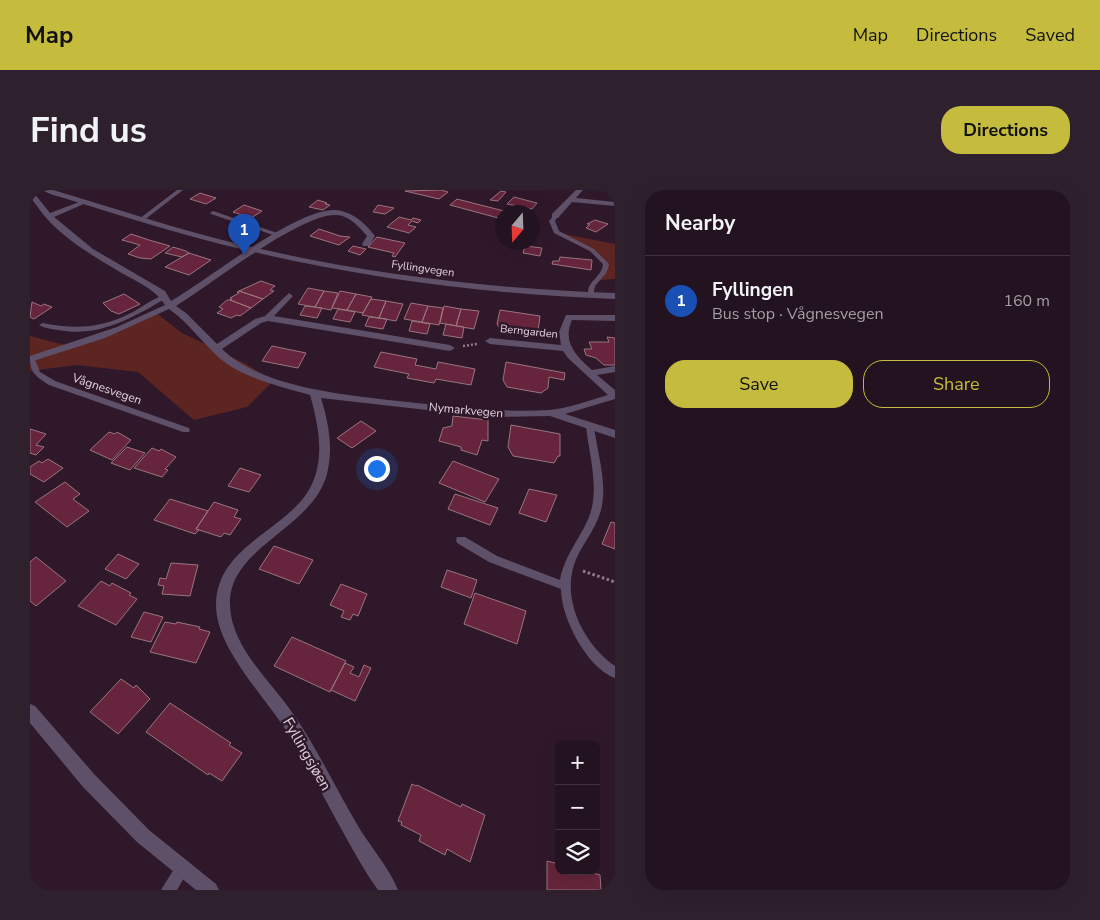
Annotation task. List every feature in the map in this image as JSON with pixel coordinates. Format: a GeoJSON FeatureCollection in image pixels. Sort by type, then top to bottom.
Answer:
{"type":"FeatureCollection","features":[{"type":"Feature","properties":{"kind":"street","name":"Fyllingvegen"},"geometry":{"type":"LineString","coordinates":[[46,190],[141,220],[254,250],[366,271],[441,282],[591,296],[615,296]]}},
{"type":"Feature","properties":{"kind":"street"},"geometry":{"type":"LineString","coordinates":[[555,216],[580,190]]}},
{"type":"Feature","properties":{"kind":"street"},"geometry":{"type":"LineString","coordinates":[[31,194],[49,216],[77,242],[162,293],[167,301]]}},
{"type":"Feature","properties":{"kind":"street"},"geometry":{"type":"LineString","coordinates":[[570,200],[615,204]]}},
{"type":"Feature","properties":{"kind":"street"},"geometry":{"type":"LineString","coordinates":[[49,216],[84,202]]}},
{"type":"Feature","properties":{"kind":"street"},"geometry":{"type":"LineString","coordinates":[[254,250],[275,234],[320,214],[339,212],[355,219],[367,232],[371,238],[366,244]]}},
{"type":"Feature","properties":{"kind":"street","name":"Vågnesvegen"},"geometry":{"type":"LineString","coordinates":[[30,359],[116,331],[254,250]]}},
{"type":"Feature","properties":{"kind":"street"},"geometry":{"type":"LineString","coordinates":[[268,318],[289,296]]}},
{"type":"Feature","properties":{"kind":"street","name":"Nymarkvegen"},"geometry":{"type":"LineString","coordinates":[[167,301],[229,361],[243,369],[315,394],[489,414],[549,413],[574,409],[615,396]]}},
{"type":"Feature","properties":{"kind":"street","name":"Berngarden"},"geometry":{"type":"LineString","coordinates":[[615,318],[569,317],[563,335],[566,348],[575,360],[615,396]]}},
{"type":"Feature","properties":{"kind":"street"},"geometry":{"type":"LineString","coordinates":[[215,349],[258,321],[268,318],[450,348]]}},
{"type":"Feature","properties":{"kind":"street","name":"Berngarden"},"geometry":{"type":"LineString","coordinates":[[490,341],[566,348]]}},
{"type":"Feature","properties":{"kind":"street"},"geometry":{"type":"LineString","coordinates":[[589,373],[615,369]]}},
{"type":"Feature","properties":{"kind":"street","name":"Fyllingsjøen"},"geometry":{"type":"LineString","coordinates":[[315,394],[324,426],[326,449],[324,467],[317,486],[300,510],[255,546],[239,562],[225,588],[222,602],[224,618],[240,654],[292,726],[343,818],[389,890]]}},
{"type":"Feature","properties":{"kind":"street"},"geometry":{"type":"LineString","coordinates":[[549,413],[615,434]]}},
{"type":"Feature","properties":{"kind":"street"},"geometry":{"type":"LineString","coordinates":[[30,711],[89,781],[143,836],[210,890]]}},
{"type":"Feature","properties":{"kind":"lane"},"geometry":{"type":"LineString","coordinates":[[141,220],[180,190]]}},
{"type":"Feature","properties":{"kind":"lane"},"geometry":{"type":"LineString","coordinates":[[213,213],[275,234]]}},
{"type":"Feature","properties":{"kind":"lane"},"geometry":{"type":"LineString","coordinates":[[555,216],[552,220],[556,232],[592,250],[606,264],[604,272],[592,284],[591,296]]}},
{"type":"Feature","properties":{"kind":"lane","name":"Vågnesvegen"},"geometry":{"type":"LineString","coordinates":[[43,325],[71,331],[98,329],[167,301]]}},
{"type":"Feature","properties":{"kind":"lane","name":"Vågnesvegen"},"geometry":{"type":"LineString","coordinates":[[30,359],[37,374],[52,383],[186,430]]}},
{"type":"Feature","properties":{"kind":"lane"},"geometry":{"type":"LineString","coordinates":[[590,426],[597,483],[596,511],[568,566],[564,586],[566,602],[581,635],[594,656],[615,673]]}},
{"type":"Feature","properties":{"kind":"lane"},"geometry":{"type":"LineString","coordinates":[[461,540],[493,559],[542,576],[564,586]]}},
{"type":"Feature","properties":{"kind":"lane"},"geometry":{"type":"LineString","coordinates":[[168,890],[182,869]]}},
{"type":"Feature","properties":{"kind":"path"},"geometry":{"type":"LineString","coordinates":[[450,348],[490,341]]}},
{"type":"Feature","properties":{"kind":"path"},"geometry":{"type":"LineString","coordinates":[[568,566],[615,582]]}},
{"type":"Feature","properties":{"kind":"shaded area"},"geometry":{"type":"Polygon","coordinates":[[[554,232],[615,244],[615,279],[599,280],[608,271],[594,254],[554,232]]]}},
{"type":"Feature","properties":{"kind":"shaded area"},"geometry":{"type":"Polygon","coordinates":[[[155,312],[182,333],[246,364],[273,381],[247,407],[194,420],[138,372],[76,365],[30,371],[30,336],[69,346],[155,312]]]}},
{"type":"Feature","properties":{"kind":"building"},"geometry":{"type":"Polygon","coordinates":[[[441,190],[448,192],[439,199],[405,191],[441,190]]]}},
{"type":"Feature","properties":{"kind":"building"},"geometry":{"type":"Polygon","coordinates":[[[501,191],[506,192],[498,201],[490,200],[501,191]]]}},
{"type":"Feature","properties":{"kind":"building"},"geometry":{"type":"Polygon","coordinates":[[[200,193],[216,198],[206,204],[190,199],[200,193]]]}},
{"type":"Feature","properties":{"kind":"building"},"geometry":{"type":"Polygon","coordinates":[[[514,197],[537,203],[535,205],[507,204],[514,197]]]}},
{"type":"Feature","properties":{"kind":"building"},"geometry":{"type":"Polygon","coordinates":[[[457,199],[495,209],[495,217],[450,205],[457,199]]]}},
{"type":"Feature","properties":{"kind":"building"},"geometry":{"type":"Polygon","coordinates":[[[318,200],[330,205],[323,210],[309,207],[318,200]]]}},
{"type":"Feature","properties":{"kind":"building"},"geometry":{"type":"Polygon","coordinates":[[[244,205],[262,211],[251,218],[233,212],[244,205]]]}},
{"type":"Feature","properties":{"kind":"building"},"geometry":{"type":"Polygon","coordinates":[[[378,205],[394,208],[385,214],[373,212],[378,205]]]}},
{"type":"Feature","properties":{"kind":"building"},"geometry":{"type":"Polygon","coordinates":[[[399,217],[421,220],[418,223],[412,221],[408,225],[416,227],[409,233],[387,227],[399,217]]]}},
{"type":"Feature","properties":{"kind":"building"},"geometry":{"type":"Polygon","coordinates":[[[595,220],[608,224],[596,232],[586,228],[590,224],[587,224],[595,220]]]}},
{"type":"Feature","properties":{"kind":"building"},"geometry":{"type":"Polygon","coordinates":[[[319,229],[340,236],[350,237],[339,245],[310,236],[319,229]]]}},
{"type":"Feature","properties":{"kind":"building"},"geometry":{"type":"Polygon","coordinates":[[[131,234],[170,246],[151,259],[140,258],[128,254],[140,245],[122,240],[131,234]]]}},
{"type":"Feature","properties":{"kind":"building"},"geometry":{"type":"Polygon","coordinates":[[[377,237],[405,243],[395,257],[392,256],[394,253],[368,247],[377,237]]]}},
{"type":"Feature","properties":{"kind":"building"},"geometry":{"type":"Polygon","coordinates":[[[353,246],[366,249],[360,255],[348,251],[353,246]]]}},
{"type":"Feature","properties":{"kind":"building"},"geometry":{"type":"Polygon","coordinates":[[[173,247],[189,253],[182,257],[165,253],[173,247]]]}},
{"type":"Feature","properties":{"kind":"building"},"geometry":{"type":"Polygon","coordinates":[[[540,248],[542,248],[540,256],[523,253],[524,250],[540,250],[540,248]]]}},
{"type":"Feature","properties":{"kind":"building"},"geometry":{"type":"Polygon","coordinates":[[[189,253],[211,260],[189,275],[165,267],[189,253]]]}},
{"type":"Feature","properties":{"kind":"building"},"geometry":{"type":"Polygon","coordinates":[[[560,257],[592,260],[591,270],[552,264],[553,261],[559,261],[560,257]]]}},
{"type":"Feature","properties":{"kind":"building"},"geometry":{"type":"Polygon","coordinates":[[[261,281],[275,286],[270,290],[274,291],[263,299],[239,291],[261,281]]]}},
{"type":"Feature","properties":{"kind":"building"},"geometry":{"type":"Polygon","coordinates":[[[308,288],[324,291],[315,307],[298,304],[308,288]]]}},
{"type":"Feature","properties":{"kind":"building"},"geometry":{"type":"Polygon","coordinates":[[[239,291],[263,299],[251,308],[230,300],[239,291]]]}},
{"type":"Feature","properties":{"kind":"building"},"geometry":{"type":"Polygon","coordinates":[[[324,291],[338,293],[331,310],[315,307],[324,291]]]}},
{"type":"Feature","properties":{"kind":"building"},"geometry":{"type":"Polygon","coordinates":[[[340,291],[356,294],[347,310],[332,308],[340,291]]]}},
{"type":"Feature","properties":{"kind":"building"},"geometry":{"type":"Polygon","coordinates":[[[124,294],[140,304],[119,314],[111,311],[103,303],[124,294]]]}},
{"type":"Feature","properties":{"kind":"building"},"geometry":{"type":"Polygon","coordinates":[[[356,294],[372,297],[363,313],[347,310],[356,294]]]}},
{"type":"Feature","properties":{"kind":"building"},"geometry":{"type":"Polygon","coordinates":[[[371,299],[386,301],[379,318],[362,315],[371,299]]]}},
{"type":"Feature","properties":{"kind":"building"},"geometry":{"type":"Polygon","coordinates":[[[227,300],[251,308],[240,316],[237,315],[231,318],[217,313],[223,309],[219,307],[227,300]]]}},
{"type":"Feature","properties":{"kind":"building"},"geometry":{"type":"Polygon","coordinates":[[[386,301],[403,304],[396,321],[379,318],[386,301]]]}},
{"type":"Feature","properties":{"kind":"building"},"geometry":{"type":"Polygon","coordinates":[[[32,302],[41,306],[44,304],[52,307],[34,319],[30,317],[32,302]]]}},
{"type":"Feature","properties":{"kind":"building"},"geometry":{"type":"Polygon","coordinates":[[[411,303],[428,306],[422,322],[404,319],[411,303]]]}},
{"type":"Feature","properties":{"kind":"building"},"geometry":{"type":"Polygon","coordinates":[[[305,306],[322,308],[317,318],[300,315],[305,306]]]}},
{"type":"Feature","properties":{"kind":"building"},"geometry":{"type":"Polygon","coordinates":[[[428,306],[443,308],[439,325],[422,322],[428,306]]]}},
{"type":"Feature","properties":{"kind":"building"},"geometry":{"type":"Polygon","coordinates":[[[444,306],[461,309],[456,326],[440,323],[444,306]]]}},
{"type":"Feature","properties":{"kind":"building"},"geometry":{"type":"Polygon","coordinates":[[[338,309],[355,312],[350,322],[333,319],[338,309]]]}},
{"type":"Feature","properties":{"kind":"building"},"geometry":{"type":"Polygon","coordinates":[[[461,309],[479,311],[474,329],[456,326],[461,309]]]}},
{"type":"Feature","properties":{"kind":"building"},"geometry":{"type":"Polygon","coordinates":[[[500,310],[540,316],[538,331],[532,335],[501,330],[497,324],[500,310]]]}},
{"type":"Feature","properties":{"kind":"building"},"geometry":{"type":"Polygon","coordinates":[[[369,317],[387,319],[383,329],[365,326],[369,317]]]}},
{"type":"Feature","properties":{"kind":"building"},"geometry":{"type":"Polygon","coordinates":[[[412,321],[430,324],[427,334],[409,331],[412,321]]]}},
{"type":"Feature","properties":{"kind":"building"},"geometry":{"type":"Polygon","coordinates":[[[446,324],[464,327],[462,338],[443,335],[446,324]]]}},
{"type":"Feature","properties":{"kind":"building"},"geometry":{"type":"Polygon","coordinates":[[[607,337],[615,338],[615,365],[604,365],[596,358],[586,355],[584,349],[592,349],[589,342],[609,342],[607,337]]]}},
{"type":"Feature","properties":{"kind":"building"},"geometry":{"type":"Polygon","coordinates":[[[272,346],[306,353],[298,368],[262,361],[272,346]]]}},
{"type":"Feature","properties":{"kind":"building"},"geometry":{"type":"Polygon","coordinates":[[[381,352],[417,359],[415,365],[436,369],[438,362],[475,369],[471,385],[436,379],[434,383],[407,378],[409,374],[374,367],[381,352]]]}},
{"type":"Feature","properties":{"kind":"building"},"geometry":{"type":"Polygon","coordinates":[[[506,362],[565,373],[564,380],[549,377],[548,388],[541,393],[507,387],[503,380],[506,362]]]}},
{"type":"Feature","properties":{"kind":"building"},"geometry":{"type":"Polygon","coordinates":[[[453,416],[488,420],[488,441],[482,440],[477,455],[461,450],[461,447],[439,441],[443,428],[452,426],[453,416]]]}},
{"type":"Feature","properties":{"kind":"building"},"geometry":{"type":"Polygon","coordinates":[[[361,421],[376,431],[352,448],[337,438],[361,421]]]}},
{"type":"Feature","properties":{"kind":"building"},"geometry":{"type":"Polygon","coordinates":[[[511,425],[560,434],[560,456],[558,456],[554,463],[513,456],[508,447],[511,425]]]}},
{"type":"Feature","properties":{"kind":"building"},"geometry":{"type":"Polygon","coordinates":[[[30,429],[46,434],[36,445],[44,447],[36,455],[30,453],[30,429]]]}},
{"type":"Feature","properties":{"kind":"building"},"geometry":{"type":"Polygon","coordinates":[[[109,432],[115,434],[117,432],[131,440],[112,460],[90,450],[109,432]]]}},
{"type":"Feature","properties":{"kind":"building"},"geometry":{"type":"Polygon","coordinates":[[[127,447],[145,453],[130,470],[111,463],[127,447]]]}},
{"type":"Feature","properties":{"kind":"building"},"geometry":{"type":"Polygon","coordinates":[[[152,448],[159,451],[161,449],[176,457],[165,469],[168,470],[162,477],[134,468],[152,448]]]}},
{"type":"Feature","properties":{"kind":"building"},"geometry":{"type":"Polygon","coordinates":[[[48,459],[63,468],[44,482],[30,474],[30,467],[39,461],[42,463],[48,459]]]}},
{"type":"Feature","properties":{"kind":"building"},"geometry":{"type":"Polygon","coordinates":[[[453,461],[499,479],[485,502],[439,483],[453,461]]]}},
{"type":"Feature","properties":{"kind":"building"},"geometry":{"type":"Polygon","coordinates":[[[240,468],[261,475],[249,492],[228,486],[240,468]]]}},
{"type":"Feature","properties":{"kind":"building"},"geometry":{"type":"Polygon","coordinates":[[[65,482],[80,494],[73,499],[89,511],[67,527],[35,502],[65,482]]]}},
{"type":"Feature","properties":{"kind":"building"},"geometry":{"type":"Polygon","coordinates":[[[529,489],[557,495],[546,522],[519,513],[529,489]]]}},
{"type":"Feature","properties":{"kind":"building"},"geometry":{"type":"Polygon","coordinates":[[[455,494],[498,508],[490,525],[448,509],[455,494]]]}},
{"type":"Feature","properties":{"kind":"building"},"geometry":{"type":"Polygon","coordinates":[[[170,499],[208,511],[196,529],[199,530],[195,534],[154,520],[170,499]]]}},
{"type":"Feature","properties":{"kind":"building"},"geometry":{"type":"Polygon","coordinates":[[[214,502],[238,510],[234,517],[241,519],[230,535],[224,533],[221,537],[196,529],[214,502]]]}},
{"type":"Feature","properties":{"kind":"building"},"geometry":{"type":"Polygon","coordinates":[[[611,522],[615,523],[615,549],[602,544],[611,522]]]}},
{"type":"Feature","properties":{"kind":"building"},"geometry":{"type":"Polygon","coordinates":[[[274,546],[313,560],[299,584],[259,569],[274,546]]]}},
{"type":"Feature","properties":{"kind":"building"},"geometry":{"type":"Polygon","coordinates":[[[118,554],[139,564],[126,579],[105,569],[118,554]]]}},
{"type":"Feature","properties":{"kind":"building"},"geometry":{"type":"Polygon","coordinates":[[[36,557],[66,581],[36,606],[30,601],[30,562],[36,557]]]}},
{"type":"Feature","properties":{"kind":"building"},"geometry":{"type":"Polygon","coordinates":[[[171,563],[198,565],[190,596],[162,594],[164,586],[158,585],[160,578],[166,579],[171,563]]]}},
{"type":"Feature","properties":{"kind":"building"},"geometry":{"type":"Polygon","coordinates":[[[447,570],[477,580],[471,598],[441,587],[447,570]]]}},
{"type":"Feature","properties":{"kind":"building"},"geometry":{"type":"Polygon","coordinates":[[[101,581],[110,586],[112,583],[131,593],[129,595],[137,599],[116,625],[78,606],[101,581]]]}},
{"type":"Feature","properties":{"kind":"building"},"geometry":{"type":"Polygon","coordinates":[[[341,584],[367,594],[358,616],[353,614],[350,620],[341,617],[344,611],[330,605],[341,584]]]}},
{"type":"Feature","properties":{"kind":"building"},"geometry":{"type":"Polygon","coordinates":[[[475,593],[526,611],[517,644],[464,624],[475,593]]]}},
{"type":"Feature","properties":{"kind":"building"},"geometry":{"type":"Polygon","coordinates":[[[144,612],[163,617],[151,642],[131,637],[144,612]]]}},
{"type":"Feature","properties":{"kind":"building"},"geometry":{"type":"Polygon","coordinates":[[[165,622],[176,624],[177,622],[200,627],[199,629],[210,632],[196,663],[150,652],[165,622]]]}},
{"type":"Feature","properties":{"kind":"building"},"geometry":{"type":"Polygon","coordinates":[[[292,637],[346,661],[330,692],[274,666],[292,637]]]}},
{"type":"Feature","properties":{"kind":"building"},"geometry":{"type":"Polygon","coordinates":[[[345,663],[354,667],[350,673],[359,677],[364,665],[371,668],[355,701],[331,690],[345,663]]]}},
{"type":"Feature","properties":{"kind":"building"},"geometry":{"type":"Polygon","coordinates":[[[121,679],[134,688],[136,685],[150,699],[118,734],[90,712],[121,679]]]}},
{"type":"Feature","properties":{"kind":"building"},"geometry":{"type":"Polygon","coordinates":[[[170,703],[231,743],[229,745],[242,753],[222,781],[209,773],[208,775],[146,732],[170,703]]]}},
{"type":"Feature","properties":{"kind":"building"},"geometry":{"type":"Polygon","coordinates":[[[412,784],[461,807],[462,804],[485,815],[470,862],[447,849],[445,855],[419,841],[421,835],[401,825],[402,822],[398,821],[412,784]]]}},
{"type":"Feature","properties":{"kind":"building"},"geometry":{"type":"Polygon","coordinates":[[[547,861],[555,863],[555,875],[600,875],[601,890],[547,890],[547,861]]]}},
{"type":"Feature","properties":{"kind":"place","name":"Fyllingen"},"geometry":{"type":"Point","coordinates":[244,255]}}]}
